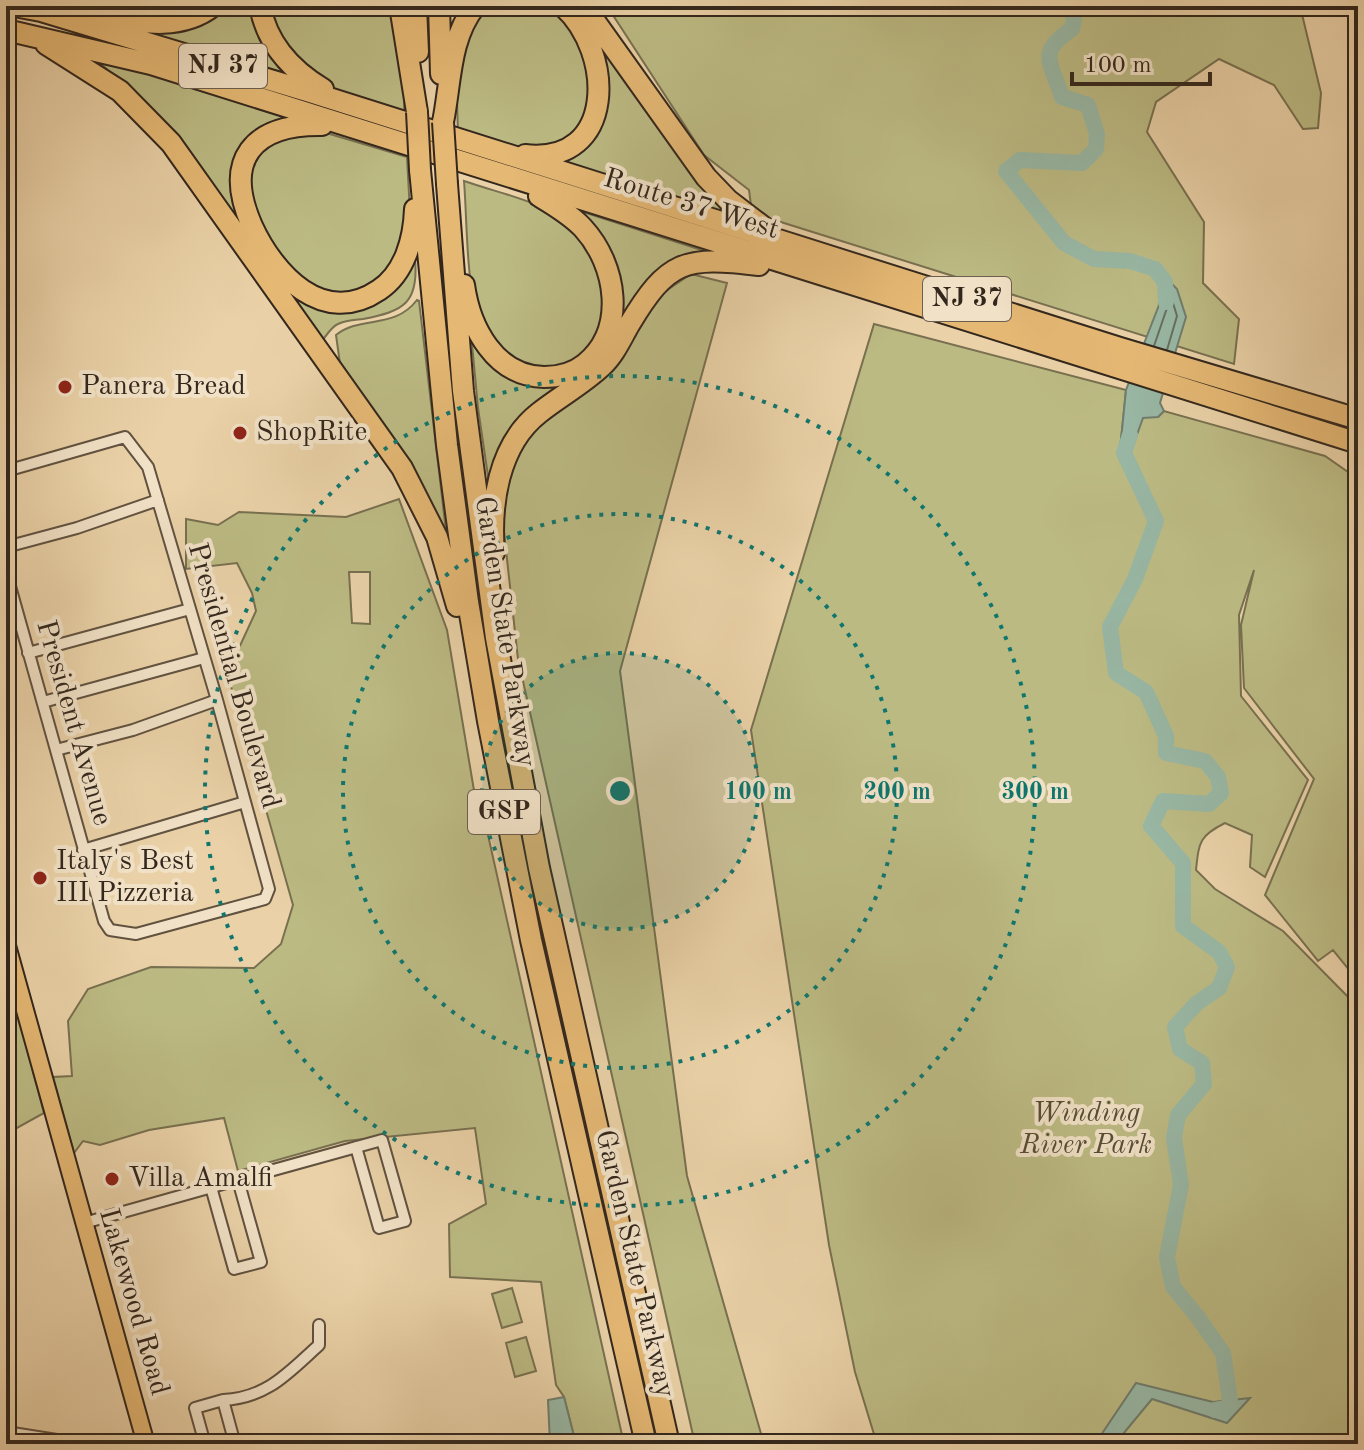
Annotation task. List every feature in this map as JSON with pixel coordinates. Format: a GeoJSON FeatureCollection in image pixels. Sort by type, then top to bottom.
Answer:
{"type":"FeatureCollection","features":[{"type":"Feature","properties":{"kind":"highway","name":"Route 37 West"},"geometry":{"type":"LineString","coordinates":[[14,6],[41,11],[814,250],[1118,357]]}},
{"type":"Feature","properties":{"kind":"highway"},"geometry":{"type":"LineString","coordinates":[[41,11],[157,23],[190,18],[213,6]]}},
{"type":"Feature","properties":{"kind":"highway"},"geometry":{"type":"LineString","coordinates":[[260,6],[272,40],[292,66],[308,80],[358,108]]}},
{"type":"Feature","properties":{"kind":"highway"},"geometry":{"type":"LineString","coordinates":[[400,6],[417,112]]}},
{"type":"Feature","properties":{"kind":"highway","name":"Garden State Parkway"},"geometry":{"type":"LineString","coordinates":[[416,6],[420,170],[440,388],[466,588],[503,807],[646,1444]]}},
{"type":"Feature","properties":{"kind":"highway","name":"Garden State Parkway"},"geometry":{"type":"LineString","coordinates":[[439,6],[455,313],[477,510],[496,638],[539,868],[669,1444]]}},
{"type":"Feature","properties":{"kind":"highway"},"geometry":{"type":"LineString","coordinates":[[443,122],[456,44],[475,6]]}},
{"type":"Feature","properties":{"kind":"highway"},"geometry":{"type":"LineString","coordinates":[[481,147],[546,155],[574,145],[591,126],[598,105],[597,68],[584,30],[563,6]]}},
{"type":"Feature","properties":{"kind":"highway"},"geometry":{"type":"LineString","coordinates":[[584,6],[713,185],[759,225],[814,250]]}},
{"type":"Feature","properties":{"kind":"highway","name":"Route 37 West"},"geometry":{"type":"LineString","coordinates":[[6,30],[151,64],[808,270],[1193,380],[1358,419]]}},
{"type":"Feature","properties":{"kind":"highway"},"geometry":{"type":"LineString","coordinates":[[29,34],[109,83],[161,130],[320,350],[411,483],[437,537],[453,587],[477,719],[531,940]]}},
{"type":"Feature","properties":{"kind":"highway"},"geometry":{"type":"LineString","coordinates":[[345,125],[302,125],[272,131],[250,151],[241,173],[241,197],[257,237],[278,269],[304,292],[323,300],[345,302],[370,296],[390,281],[404,258],[413,234],[420,170]]}},
{"type":"Feature","properties":{"kind":"highway"},"geometry":{"type":"LineString","coordinates":[[447,184],[460,240],[466,299],[481,337],[494,355],[514,369],[543,377],[567,373],[590,359],[608,333],[612,304],[608,270],[595,244],[578,223],[508,177]]}},
{"type":"Feature","properties":{"kind":"highway"},"geometry":{"type":"LineString","coordinates":[[523,788],[493,542],[499,481],[511,446],[535,417],[604,365],[653,287],[671,271],[686,264],[709,261],[808,270]]}},
{"type":"Feature","properties":{"kind":"highway","name":"Route 37 West"},"geometry":{"type":"LineString","coordinates":[[1193,380],[1358,443]]}},
{"type":"Feature","properties":{"kind":"main road","name":"Lakewood Road"},"geometry":{"type":"LineString","coordinates":[[6,942],[146,1444]]}},
{"type":"Feature","properties":{"kind":"street","name":"Presidential Boulevard"},"geometry":{"type":"LineString","coordinates":[[6,471],[125,437],[148,467],[269,889],[265,899],[136,934],[110,930]]}},
{"type":"Feature","properties":{"kind":"street"},"geometry":{"type":"LineString","coordinates":[[6,547],[77,528],[158,500]]}},
{"type":"Feature","properties":{"kind":"street","name":"President Avenue"},"geometry":{"type":"LineString","coordinates":[[6,572],[83,850],[104,921],[110,930]]}},
{"type":"Feature","properties":{"kind":"street"},"geometry":{"type":"LineString","coordinates":[[28,653],[190,609]]}},
{"type":"Feature","properties":{"kind":"street"},"geometry":{"type":"LineString","coordinates":[[43,702],[204,658]]}},
{"type":"Feature","properties":{"kind":"street"},"geometry":{"type":"LineString","coordinates":[[56,750],[133,730],[217,700]]}},
{"type":"Feature","properties":{"kind":"street"},"geometry":{"type":"LineString","coordinates":[[83,850],[245,802]]}},
{"type":"Feature","properties":{"kind":"street"},"geometry":{"type":"LineString","coordinates":[[84,1223],[211,1187],[238,1180],[356,1147],[382,1140],[405,1221],[379,1228],[356,1147]]}},
{"type":"Feature","properties":{"kind":"street"},"geometry":{"type":"LineString","coordinates":[[211,1187],[234,1269],[261,1262],[238,1180]]}},
{"type":"Feature","properties":{"kind":"street"},"geometry":{"type":"LineString","coordinates":[[205,1444],[195,1408],[255,1396],[272,1386],[319,1345],[319,1325]]}},
{"type":"Feature","properties":{"kind":"street"},"geometry":{"type":"LineString","coordinates":[[223,1400],[235,1444]]}},
{"type":"Feature","properties":{"kind":"street"},"geometry":{"type":"LineString","coordinates":[[6,1432],[81,1444]]}},
{"type":"Feature","properties":{"kind":"green space"},"geometry":{"type":"Polygon","coordinates":[[[220,6],[256,6],[297,78],[125,26],[220,6]]]}},
{"type":"Feature","properties":{"kind":"green space"},"geometry":{"type":"Polygon","coordinates":[[[266,6],[397,6],[405,68],[404,113],[349,96],[324,83],[286,52],[266,6]]]}},
{"type":"Feature","properties":{"kind":"green space"},"geometry":{"type":"Polygon","coordinates":[[[483,6],[553,6],[572,24],[594,84],[578,134],[535,153],[458,133],[456,71],[459,50],[483,6]]]}},
{"type":"Feature","properties":{"kind":"green space"},"geometry":{"type":"Polygon","coordinates":[[[607,6],[1300,6],[1321,93],[1318,128],[1303,129],[1274,85],[1219,59],[1156,102],[1147,132],[1204,222],[1203,283],[1239,319],[1234,364],[752,213],[749,190],[704,155],[607,6]]]}},
{"type":"Feature","properties":{"kind":"green space"},"geometry":{"type":"Polygon","coordinates":[[[588,27],[732,215],[547,160],[594,133],[588,27]]]}},
{"type":"Feature","properties":{"kind":"green space"},"geometry":{"type":"Polygon","coordinates":[[[97,60],[294,119],[250,141],[248,229],[330,307],[415,259],[414,286],[406,302],[389,312],[338,324],[321,342],[127,88],[97,60]]]}},
{"type":"Feature","properties":{"kind":"green space"},"geometry":{"type":"Polygon","coordinates":[[[313,129],[407,157],[410,213],[405,243],[380,284],[340,297],[302,283],[258,227],[247,178],[265,142],[313,129]]]}},
{"type":"Feature","properties":{"kind":"green space"},"geometry":{"type":"Polygon","coordinates":[[[464,181],[551,211],[593,251],[604,281],[606,311],[598,338],[579,360],[564,368],[548,371],[533,369],[506,354],[485,329],[471,286],[464,181]]]}},
{"type":"Feature","properties":{"kind":"green space"},"geometry":{"type":"Polygon","coordinates":[[[577,210],[720,256],[691,258],[613,344],[533,412],[490,490],[471,333],[479,343],[562,380],[616,325],[577,210]]]}},
{"type":"Feature","properties":{"kind":"green space"},"geometry":{"type":"Polygon","coordinates":[[[691,274],[727,283],[620,671],[687,1176],[764,1444],[695,1444],[518,659],[503,523],[509,471],[535,427],[608,375],[660,295],[691,274]]]}},
{"type":"Feature","properties":{"kind":"green space"},"geometry":{"type":"Polygon","coordinates":[[[417,300],[448,548],[341,371],[336,335],[356,325],[398,315],[417,300]]]}},
{"type":"Feature","properties":{"kind":"green space","name":"Winding River Park"},"geometry":{"type":"Polygon","coordinates":[[[874,324],[1126,390],[1120,450],[1128,456],[1143,417],[1158,417],[1164,411],[1325,456],[1358,479],[1358,981],[1333,950],[1318,961],[1265,895],[1314,779],[1244,688],[1241,625],[1254,570],[1239,615],[1241,696],[1308,780],[1265,877],[1250,867],[1252,835],[1225,823],[1205,836],[1198,853],[1196,870],[1215,889],[1283,931],[1358,1007],[1358,1444],[877,1444],[855,1372],[829,1245],[751,730],[874,324]]]}},
{"type":"Feature","properties":{"kind":"green space"},"geometry":{"type":"Polygon","coordinates":[[[399,499],[447,630],[480,826],[486,826],[624,1444],[576,1444],[564,1397],[556,1385],[541,1282],[450,1277],[449,1224],[486,1204],[475,1128],[345,1141],[238,1171],[224,1118],[149,1130],[100,1145],[83,1141],[74,1153],[53,1077],[72,1076],[68,1021],[88,989],[151,967],[254,968],[281,944],[293,905],[230,683],[238,650],[256,611],[252,593],[237,563],[186,569],[186,519],[218,525],[239,512],[346,517],[399,499]],[[349,572],[352,623],[370,624],[370,572],[349,572]]]}},
{"type":"Feature","properties":{"kind":"green space"},"geometry":{"type":"Polygon","coordinates":[[[6,969],[44,1113],[6,1134],[6,969]]]}},
{"type":"Feature","properties":{"kind":"green space"},"geometry":{"type":"Polygon","coordinates":[[[512,1288],[522,1322],[502,1328],[492,1294],[512,1288]]]}},
{"type":"Feature","properties":{"kind":"green space"},"geometry":{"type":"Polygon","coordinates":[[[526,1337],[536,1371],[515,1377],[506,1343],[526,1337]]]}},
{"type":"Feature","properties":{"kind":"water"},"geometry":{"type":"Polygon","coordinates":[[[1168,280],[1177,289],[1186,317],[1160,403],[1164,411],[1158,417],[1143,418],[1129,457],[1120,450],[1126,390],[1159,305],[1159,286],[1168,280]]]}},
{"type":"Feature","properties":{"kind":"water"},"geometry":{"type":"Polygon","coordinates":[[[1136,1383],[1213,1402],[1250,1398],[1227,1423],[1152,1399],[1123,1434],[1127,1444],[1102,1444],[1099,1438],[1136,1383]]]}},
{"type":"Feature","properties":{"kind":"water"},"geometry":{"type":"Polygon","coordinates":[[[564,1397],[576,1444],[550,1444],[548,1400],[564,1397]]]}},
{"type":"Feature","properties":{"kind":"waterway"},"geometry":{"type":"LineString","coordinates":[[1071,6],[1072,29],[1054,44],[1049,58],[1062,97],[1088,105],[1097,134],[1096,149],[1082,163],[1020,160],[1006,171],[1064,243],[1094,259],[1130,261],[1155,269],[1165,282],[1166,302]]}},
{"type":"Feature","properties":{"kind":"waterway"},"geometry":{"type":"LineString","coordinates":[[1130,435],[1124,453],[1156,521],[1135,579],[1110,627],[1116,673],[1146,692],[1166,736],[1166,753],[1205,761],[1218,777],[1221,793],[1209,804],[1163,801],[1151,826],[1183,863],[1183,926],[1219,952],[1227,967],[1219,988],[1197,1003],[1175,1027],[1180,1049],[1202,1063],[1204,1084],[1178,1115],[1174,1138],[1181,1185],[1167,1257],[1173,1287],[1223,1353],[1230,1400],[1227,1408],[1215,1410]]}},
{"type":"Feature","properties":{"kind":"place","name":"Panera Bread"},"geometry":{"type":"Point","coordinates":[65,387]}},
{"type":"Feature","properties":{"kind":"place","name":"ShopRite"},"geometry":{"type":"Point","coordinates":[240,433]}},
{"type":"Feature","properties":{"kind":"place","name":"Italy's Best III Pizzeria"},"geometry":{"type":"Point","coordinates":[40,878]}},
{"type":"Feature","properties":{"kind":"place","name":"Villa Amalfi"},"geometry":{"type":"Point","coordinates":[112,1179]}}]}
